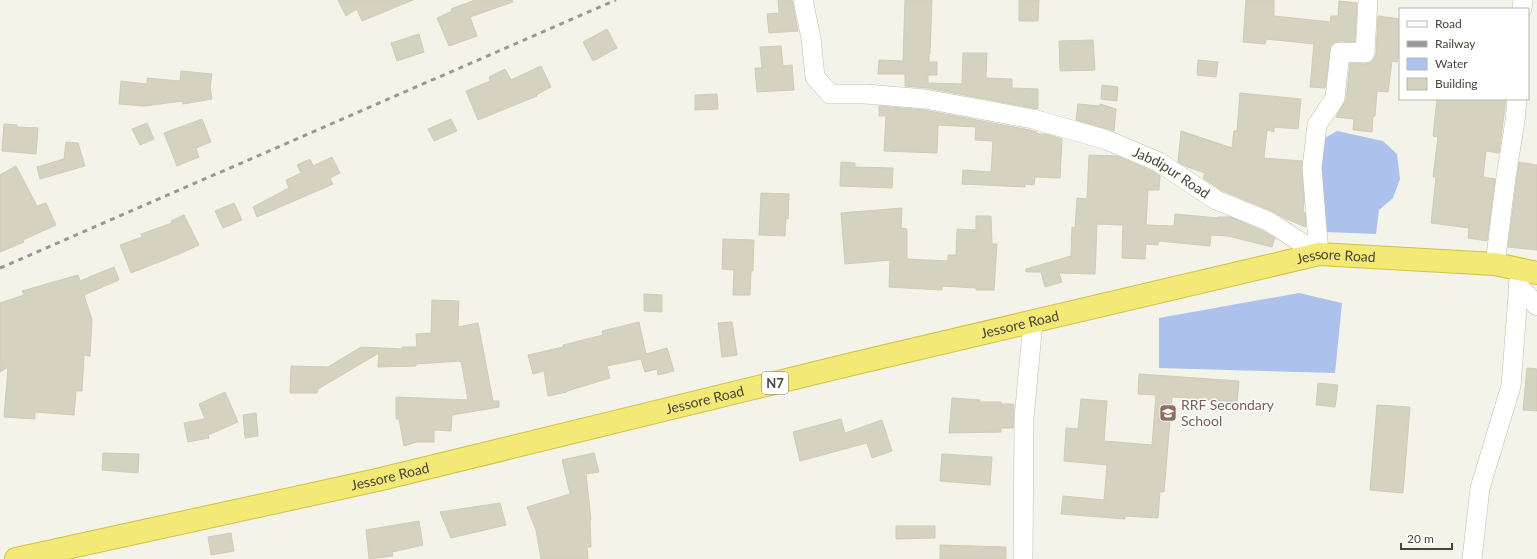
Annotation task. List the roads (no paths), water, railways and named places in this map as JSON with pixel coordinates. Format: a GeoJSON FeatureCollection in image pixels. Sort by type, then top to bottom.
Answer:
{"type":"FeatureCollection","features":[{"type":"Feature","properties":{"kind":"highway","name":"Jessore Road"},"geometry":{"type":"LineString","coordinates":[[16,559],[377,480],[1319,254],[1495,264],[1525,276]]}},
{"type":"Feature","properties":{"kind":"street","name":"Jabdipur Road"},"geometry":{"type":"LineString","coordinates":[[803,0],[811,38],[815,77],[830,94],[866,94],[925,100],[1033,119],[1107,140],[1159,162],[1216,200],[1268,222],[1319,254]]}},
{"type":"Feature","properties":{"kind":"street"},"geometry":{"type":"LineString","coordinates":[[1319,254],[1312,168],[1317,125],[1335,98],[1340,52],[1365,53],[1368,0]]}},
{"type":"Feature","properties":{"kind":"street"},"geometry":{"type":"LineString","coordinates":[[1495,264],[1517,100]]}},
{"type":"Feature","properties":{"kind":"street"},"geometry":{"type":"LineString","coordinates":[[1525,276],[1537,306]]}},
{"type":"Feature","properties":{"kind":"street"},"geometry":{"type":"LineString","coordinates":[[1472,559],[1480,488],[1511,386],[1525,276]]}},
{"type":"Feature","properties":{"kind":"street"},"geometry":{"type":"LineString","coordinates":[[1023,559],[1024,418],[1033,322]]}},
{"type":"Feature","properties":{"kind":"water"},"geometry":{"type":"Polygon","coordinates":[[[1337,131],[1383,141],[1397,154],[1400,179],[1393,198],[1379,210],[1376,234],[1326,232],[1321,189],[1323,139],[1337,131]]]}},
{"type":"Feature","properties":{"kind":"water"},"geometry":{"type":"Polygon","coordinates":[[[1299,293],[1342,303],[1335,373],[1159,368],[1159,318],[1299,293]]]}},
{"type":"Feature","properties":{"kind":"railway"},"geometry":{"type":"LineString","coordinates":[[0,268],[616,0]]}},
{"type":"Feature","properties":{"kind":"place","name":"RRF Secondary School"},"geometry":{"type":"Point","coordinates":[1168,413]}}]}
